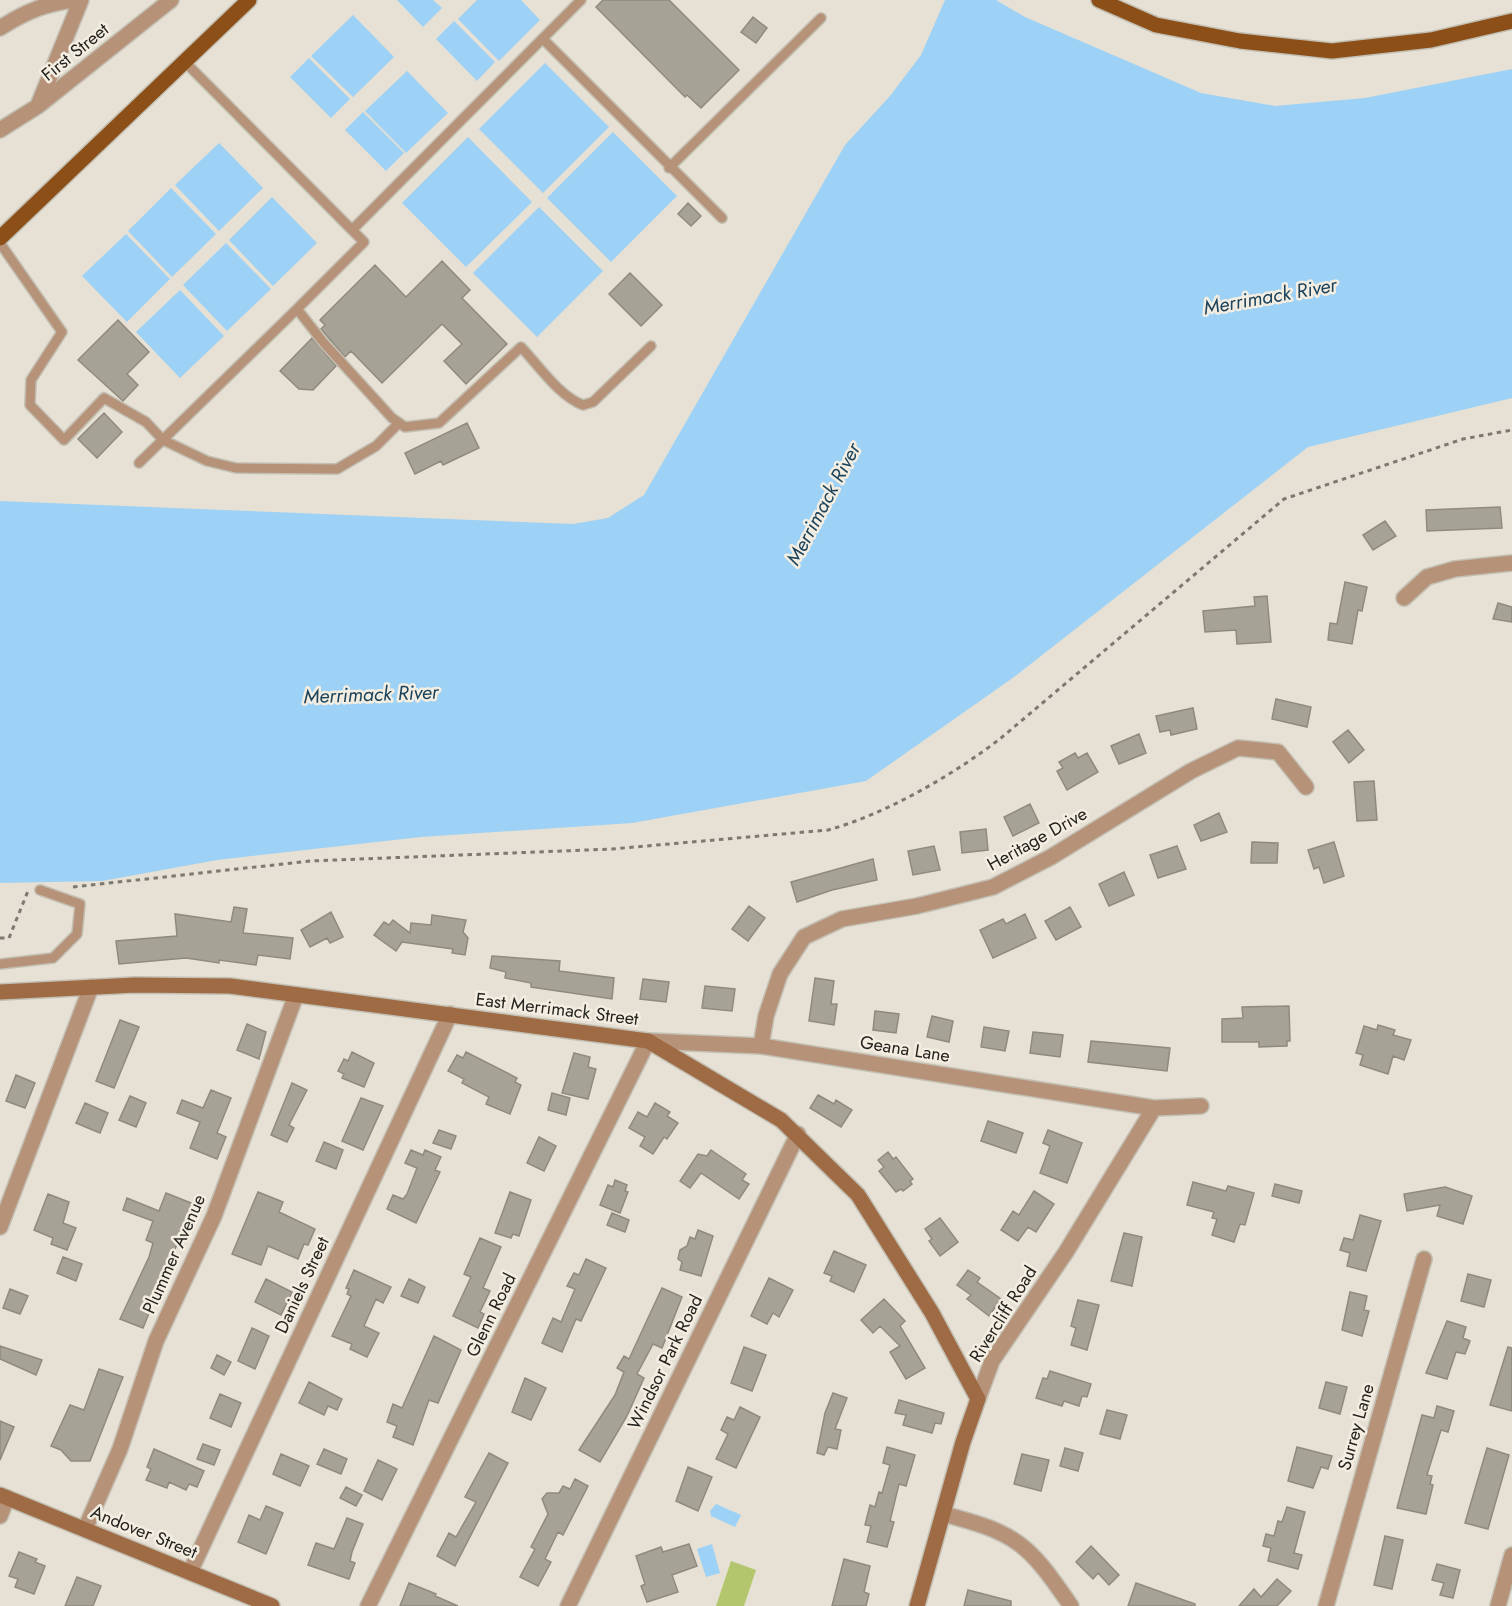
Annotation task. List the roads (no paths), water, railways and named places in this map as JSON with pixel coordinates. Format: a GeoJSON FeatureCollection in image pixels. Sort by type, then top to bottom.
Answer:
{"type":"FeatureCollection","features":[{"type":"Feature","properties":{"kind":"main road"},"geometry":{"type":"LineString","coordinates":[[0,237],[249,0]]}},
{"type":"Feature","properties":{"kind":"main road"},"geometry":{"type":"LineString","coordinates":[[1099,0],[1156,25],[1240,41],[1332,51],[1431,40],[1512,21]]}},
{"type":"Feature","properties":{"kind":"street"},"geometry":{"type":"LineString","coordinates":[[0,28],[24,13],[53,2],[75,0]]}},
{"type":"Feature","properties":{"kind":"street"},"geometry":{"type":"LineString","coordinates":[[38,106],[81,0]]}},
{"type":"Feature","properties":{"kind":"street","name":"First Street"},"geometry":{"type":"LineString","coordinates":[[0,130],[38,106],[171,0]]}},
{"type":"Feature","properties":{"kind":"street"},"geometry":{"type":"LineString","coordinates":[[1404,598],[1427,577],[1455,569],[1512,563]]}},
{"type":"Feature","properties":{"kind":"street","name":"Heritage Drive"},"geometry":{"type":"LineString","coordinates":[[761,1046],[766,1016],[786,965],[804,937],[843,919],[917,906],[993,887],[1051,857],[1191,771],[1238,748],[1278,752],[1306,787]]}},
{"type":"Feature","properties":{"kind":"street","name":"East Merrimack Street"},"geometry":{"type":"LineString","coordinates":[[0,992],[91,987],[230,986],[648,1041],[781,1120],[798,1134],[858,1195],[932,1313],[978,1399]]}},
{"type":"Feature","properties":{"kind":"street"},"geometry":{"type":"LineString","coordinates":[[0,1227],[91,987]]}},
{"type":"Feature","properties":{"kind":"street","name":"Plummer Avenue"},"geometry":{"type":"LineString","coordinates":[[85,1529],[120,1449],[156,1341],[214,1216],[296,994]]}},
{"type":"Feature","properties":{"kind":"street","name":"Daniels Street"},"geometry":{"type":"LineString","coordinates":[[190,1572],[450,1014]]}},
{"type":"Feature","properties":{"kind":"street","name":"Geana Lane"},"geometry":{"type":"LineString","coordinates":[[648,1041],[761,1046],[1154,1108]]}},
{"type":"Feature","properties":{"kind":"street","name":"Glenn Road"},"geometry":{"type":"LineString","coordinates":[[368,1606],[648,1041]]}},
{"type":"Feature","properties":{"kind":"street"},"geometry":{"type":"LineString","coordinates":[[1154,1108],[1202,1106]]}},
{"type":"Feature","properties":{"kind":"street","name":"Rivercliff Road"},"geometry":{"type":"LineString","coordinates":[[917,1606],[963,1442],[992,1361],[1066,1252],[1154,1108]]}},
{"type":"Feature","properties":{"kind":"street","name":"Windsor Park Road"},"geometry":{"type":"LineString","coordinates":[[568,1606],[798,1134]]}},
{"type":"Feature","properties":{"kind":"street","name":"Surrey Lane"},"geometry":{"type":"LineString","coordinates":[[1326,1606],[1424,1259]]}},
{"type":"Feature","properties":{"kind":"street"},"geometry":{"type":"LineString","coordinates":[[0,1516],[3,1496]]}},
{"type":"Feature","properties":{"kind":"street","name":"Andover Street"},"geometry":{"type":"LineString","coordinates":[[3,1496],[272,1606]]}},
{"type":"Feature","properties":{"kind":"street"},"geometry":{"type":"LineString","coordinates":[[943,1514],[987,1526],[1012,1537],[1040,1563],[1071,1606]]}},
{"type":"Feature","properties":{"kind":"street"},"geometry":{"type":"LineString","coordinates":[[1498,1606],[1512,1555]]}},
{"type":"Feature","properties":{"kind":"lane"},"geometry":{"type":"LineString","coordinates":[[352,230],[581,0]]}},
{"type":"Feature","properties":{"kind":"lane"},"geometry":{"type":"LineString","coordinates":[[669,168],[821,18]]}},
{"type":"Feature","properties":{"kind":"lane"},"geometry":{"type":"LineString","coordinates":[[543,39],[669,168],[722,218]]}},
{"type":"Feature","properties":{"kind":"lane"},"geometry":{"type":"LineString","coordinates":[[139,463],[364,242],[184,61]]}},
{"type":"Feature","properties":{"kind":"lane"},"geometry":{"type":"LineString","coordinates":[[0,243],[62,332],[31,380],[30,405],[64,440],[104,398],[146,422],[163,440],[207,461],[236,468],[337,469],[376,446],[399,423]]}},
{"type":"Feature","properties":{"kind":"lane"},"geometry":{"type":"LineString","coordinates":[[297,309],[323,342],[405,427],[439,423],[521,347],[574,402],[583,405],[593,402],[651,346]]}},
{"type":"Feature","properties":{"kind":"lane"},"geometry":{"type":"LineString","coordinates":[[0,964],[53,958],[76,934],[80,904],[40,890]]}},
{"type":"Feature","properties":{"kind":"water"},"geometry":{"type":"Polygon","coordinates":[[[397,0],[433,0],[442,8],[423,27],[397,0]]]}},
{"type":"Feature","properties":{"kind":"water"},"geometry":{"type":"Polygon","coordinates":[[[477,0],[521,0],[540,20],[499,61],[458,19],[477,0]]]}},
{"type":"Feature","properties":{"kind":"water","name":"Merrimack River"},"geometry":{"type":"Polygon","coordinates":[[[945,0],[996,0],[1025,17],[1201,93],[1275,106],[1365,98],[1512,69],[1512,398],[1308,447],[1014,677],[866,781],[632,823],[421,837],[217,860],[102,881],[0,883],[0,501],[573,524],[608,518],[644,495],[845,145],[890,96],[921,55],[945,0]]]}},
{"type":"Feature","properties":{"kind":"water"},"geometry":{"type":"Polygon","coordinates":[[[353,15],[394,57],[353,97],[311,56],[353,15]]]}},
{"type":"Feature","properties":{"kind":"water"},"geometry":{"type":"Polygon","coordinates":[[[454,21],[495,62],[477,81],[436,39],[454,21]]]}},
{"type":"Feature","properties":{"kind":"water"},"geometry":{"type":"Polygon","coordinates":[[[309,58],[350,99],[331,118],[290,77],[309,58]]]}},
{"type":"Feature","properties":{"kind":"water"},"geometry":{"type":"Polygon","coordinates":[[[545,63],[609,127],[543,193],[479,129],[545,63]]]}},
{"type":"Feature","properties":{"kind":"water"},"geometry":{"type":"Polygon","coordinates":[[[407,71],[448,113],[406,153],[365,111],[407,71]]]}},
{"type":"Feature","properties":{"kind":"water"},"geometry":{"type":"Polygon","coordinates":[[[363,112],[404,153],[386,171],[345,130],[363,112]]]}},
{"type":"Feature","properties":{"kind":"water"},"geometry":{"type":"Polygon","coordinates":[[[613,132],[677,196],[611,262],[547,198],[613,132]]]}},
{"type":"Feature","properties":{"kind":"water"},"geometry":{"type":"Polygon","coordinates":[[[468,137],[532,202],[466,267],[402,203],[468,137]]]}},
{"type":"Feature","properties":{"kind":"water"},"geometry":{"type":"Polygon","coordinates":[[[219,143],[263,188],[219,231],[175,185],[219,143]]]}},
{"type":"Feature","properties":{"kind":"water"},"geometry":{"type":"Polygon","coordinates":[[[171,188],[216,234],[172,277],[128,231],[171,188]]]}},
{"type":"Feature","properties":{"kind":"water"},"geometry":{"type":"Polygon","coordinates":[[[272,197],[317,243],[273,286],[229,240],[272,197]]]}},
{"type":"Feature","properties":{"kind":"water"},"geometry":{"type":"Polygon","coordinates":[[[539,207],[603,271],[537,337],[473,273],[539,207]]]}},
{"type":"Feature","properties":{"kind":"water"},"geometry":{"type":"Polygon","coordinates":[[[126,234],[170,279],[127,322],[82,276],[126,234]]]}},
{"type":"Feature","properties":{"kind":"water"},"geometry":{"type":"Polygon","coordinates":[[[226,243],[271,289],[227,331],[183,285],[226,243]]]}},
{"type":"Feature","properties":{"kind":"water"},"geometry":{"type":"Polygon","coordinates":[[[180,290],[224,336],[180,378],[136,332],[180,290]]]}},
{"type":"Feature","properties":{"kind":"water"},"geometry":{"type":"Polygon","coordinates":[[[716,1504],[741,1515],[735,1527],[711,1516],[710,1511],[716,1504]]]}},
{"type":"Feature","properties":{"kind":"water"},"geometry":{"type":"Polygon","coordinates":[[[712,1544],[720,1573],[706,1577],[697,1549],[712,1544]]]}}]}
